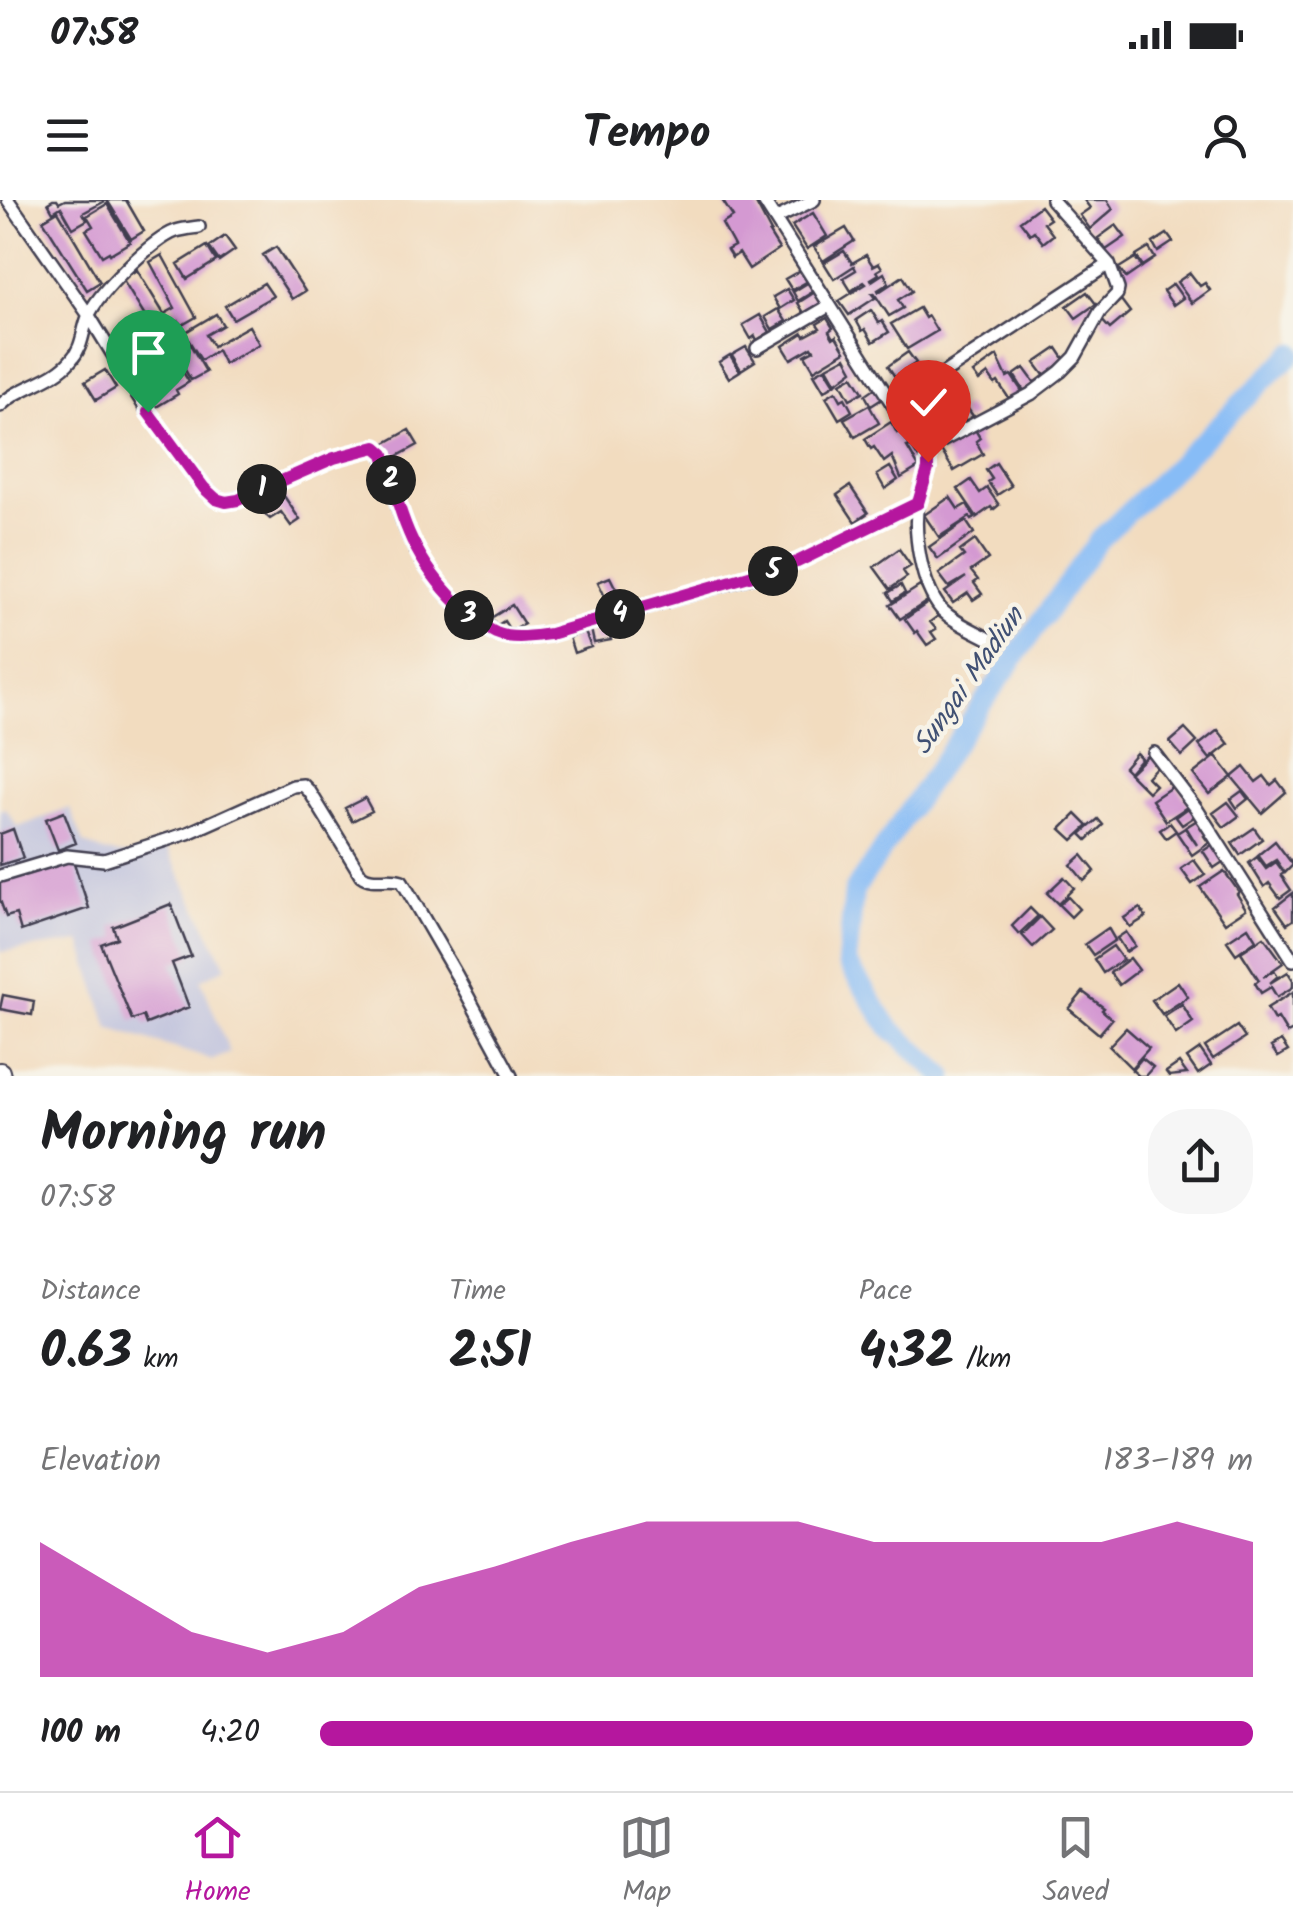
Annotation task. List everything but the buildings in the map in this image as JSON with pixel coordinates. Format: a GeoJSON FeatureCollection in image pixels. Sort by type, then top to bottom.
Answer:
{"type":"FeatureCollection","features":[{"type":"Feature","properties":{"kind":"street"},"geometry":{"type":"LineString","coordinates":[[8,200],[88,314],[148,412],[216,499],[238,500],[334,458],[379,448],[407,533],[418,554],[440,586],[470,616],[498,634],[522,638],[550,634],[778,569],[918,503]]}},
{"type":"Feature","properties":{"kind":"street"},"geometry":{"type":"LineString","coordinates":[[763,200],[926,457],[928,469],[918,503],[919,547],[932,594],[942,610],[995,642]]}},
{"type":"Feature","properties":{"kind":"street"},"geometry":{"type":"LineString","coordinates":[[775,219],[814,200]]}},
{"type":"Feature","properties":{"kind":"street"},"geometry":{"type":"LineString","coordinates":[[916,440],[940,442],[1031,394],[1075,356],[1100,312],[1117,294],[1108,264],[1052,200]]}},
{"type":"Feature","properties":{"kind":"street"},"geometry":{"type":"LineString","coordinates":[[0,406],[69,364],[82,344],[88,314],[116,277],[170,234],[199,228]]}},
{"type":"Feature","properties":{"kind":"street"},"geometry":{"type":"LineString","coordinates":[[894,406],[1108,264]]}},
{"type":"Feature","properties":{"kind":"street"},"geometry":{"type":"LineString","coordinates":[[757,348],[829,306]]}},
{"type":"Feature","properties":{"kind":"street"},"geometry":{"type":"LineString","coordinates":[[1154,753],[1196,808],[1293,960]]}},
{"type":"Feature","properties":{"kind":"street"},"geometry":{"type":"LineString","coordinates":[[0,876],[67,856],[104,860],[188,833],[303,785],[361,874],[371,880],[402,880],[510,1076]]}},
{"type":"Feature","properties":{"kind":"shaded area"},"geometry":{"type":"Polygon","coordinates":[[[5,808],[18,827],[70,808],[84,843],[104,852],[137,856],[167,848],[226,967],[201,980],[230,1053],[213,1060],[109,1028],[81,942],[0,952],[0,810],[5,808]]]}},
{"type":"Feature","properties":{"kind":"waterway","name":"Sungai Madiun"},"geometry":{"type":"LineString","coordinates":[[944,1076],[889,1027],[847,963],[854,891],[1097,542],[1293,353]]}},
{"type":"Feature","properties":{"kind":"route"},"geometry":{"type":"LineString","coordinates":[[148,412],[204,488],[226,502],[334,458],[379,448],[407,533],[440,586],[470,616],[498,634],[522,638],[550,634],[797,562],[918,503],[928,462]]}}]}
